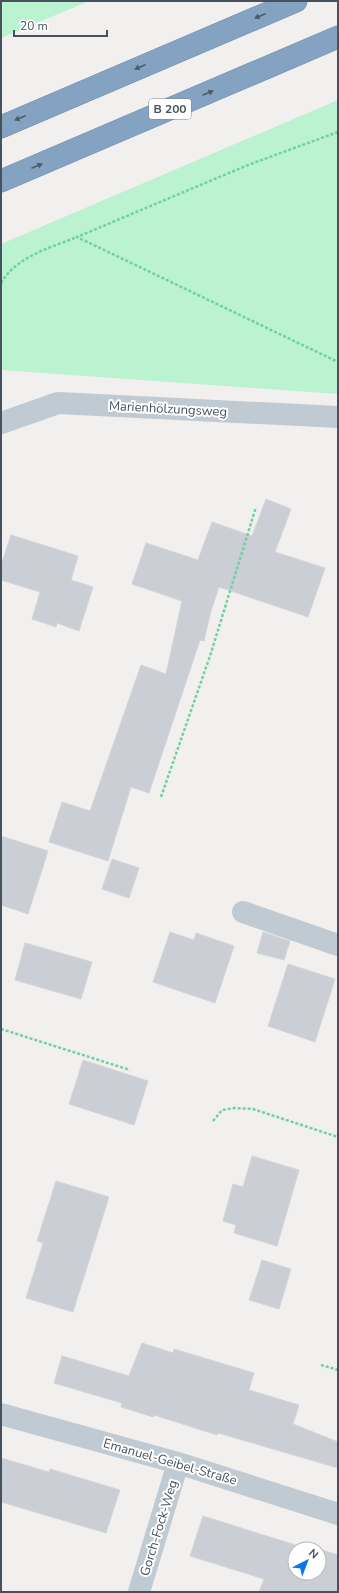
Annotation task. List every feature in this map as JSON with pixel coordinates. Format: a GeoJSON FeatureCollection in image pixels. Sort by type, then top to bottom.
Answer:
{"type":"FeatureCollection","features":[{"type":"Feature","properties":{"kind":"highway"},"geometry":{"type":"LineString","coordinates":[[1,127],[296,1]]}},
{"type":"Feature","properties":{"kind":"highway","name":"B 200"},"geometry":{"type":"LineString","coordinates":[[1,181],[338,37]]}},
{"type":"Feature","properties":{"kind":"street","name":"Marienhölzungsweg"},"geometry":{"type":"LineString","coordinates":[[1,423],[58,403],[338,417]]}},
{"type":"Feature","properties":{"kind":"street"},"geometry":{"type":"LineString","coordinates":[[244,912],[338,945]]}},
{"type":"Feature","properties":{"kind":"street","name":"Emanuel-Geibel-Straße"},"geometry":{"type":"LineString","coordinates":[[1,1414],[178,1463],[338,1514]]}},
{"type":"Feature","properties":{"kind":"street","name":"Gorch-Fock-Weg"},"geometry":{"type":"LineString","coordinates":[[139,1592],[178,1463]]}},
{"type":"Feature","properties":{"kind":"path"},"geometry":{"type":"LineString","coordinates":[[1,283],[6,274],[29,256],[248,165],[338,132]]}},
{"type":"Feature","properties":{"kind":"path"},"geometry":{"type":"LineString","coordinates":[[77,237],[338,362]]}},
{"type":"Feature","properties":{"kind":"path"},"geometry":{"type":"LineString","coordinates":[[161,797],[210,656],[256,508]]}},
{"type":"Feature","properties":{"kind":"path"},"geometry":{"type":"LineString","coordinates":[[1,1030],[130,1070]]}},
{"type":"Feature","properties":{"kind":"path"},"geometry":{"type":"LineString","coordinates":[[213,1120],[222,1110],[235,1108],[253,1109],[338,1137]]}},
{"type":"Feature","properties":{"kind":"path"},"geometry":{"type":"LineString","coordinates":[[321,1365],[338,1370]]}},
{"type":"Feature","properties":{"kind":"green space"},"geometry":{"type":"Polygon","coordinates":[[[1,1],[89,1],[1,38],[1,1]]]}},
{"type":"Feature","properties":{"kind":"green space"},"geometry":{"type":"Polygon","coordinates":[[[338,100],[338,394],[1,370],[1,244],[338,100]]]}},
{"type":"Feature","properties":{"kind":"building"},"geometry":{"type":"Polygon","coordinates":[[[266,499],[291,509],[275,552],[325,568],[308,617],[219,587],[211,611],[204,641],[200,640],[149,793],[131,787],[108,861],[49,842],[62,802],[90,811],[141,665],[166,674],[182,601],[132,584],[146,543],[198,560],[212,522],[252,536],[266,499]]]}},
{"type":"Feature","properties":{"kind":"building"},"geometry":{"type":"Polygon","coordinates":[[[11,535],[78,556],[71,580],[93,587],[79,631],[57,623],[56,627],[32,619],[40,592],[1,580],[1,565],[11,535]]]}},
{"type":"Feature","properties":{"kind":"building"},"geometry":{"type":"Polygon","coordinates":[[[1,836],[48,851],[28,914],[1,905],[1,836]]]}},
{"type":"Feature","properties":{"kind":"building"},"geometry":{"type":"Polygon","coordinates":[[[112,859],[139,868],[129,898],[102,889],[112,859]]]}},
{"type":"Feature","properties":{"kind":"building"},"geometry":{"type":"Polygon","coordinates":[[[170,932],[194,940],[196,933],[234,946],[215,1003],[153,982],[170,932]]]}},
{"type":"Feature","properties":{"kind":"building"},"geometry":{"type":"Polygon","coordinates":[[[263,932],[290,941],[284,960],[257,953],[263,932]]]}},
{"type":"Feature","properties":{"kind":"building"},"geometry":{"type":"Polygon","coordinates":[[[25,943],[92,962],[81,999],[15,980],[25,943]]]}},
{"type":"Feature","properties":{"kind":"building"},"geometry":{"type":"Polygon","coordinates":[[[288,964],[335,979],[315,1042],[268,1026],[288,964]]]}},
{"type":"Feature","properties":{"kind":"building"},"geometry":{"type":"Polygon","coordinates":[[[83,1060],[148,1081],[134,1125],[69,1104],[83,1060]]]}},
{"type":"Feature","properties":{"kind":"building"},"geometry":{"type":"Polygon","coordinates":[[[252,1156],[299,1170],[277,1246],[234,1233],[236,1225],[223,1221],[233,1184],[243,1187],[252,1156]]]}},
{"type":"Feature","properties":{"kind":"building"},"geometry":{"type":"Polygon","coordinates":[[[56,1181],[109,1197],[73,1312],[26,1298],[43,1243],[37,1241],[56,1181]]]}},
{"type":"Feature","properties":{"kind":"building"},"geometry":{"type":"Polygon","coordinates":[[[262,1260],[291,1269],[279,1309],[249,1300],[262,1260]]]}},
{"type":"Feature","properties":{"kind":"building"},"geometry":{"type":"Polygon","coordinates":[[[142,1343],[173,1353],[174,1349],[254,1373],[249,1390],[299,1405],[293,1424],[338,1442],[338,1468],[218,1433],[217,1435],[154,1415],[153,1417],[121,1407],[122,1403],[54,1383],[62,1356],[129,1376],[142,1343]]]}},
{"type":"Feature","properties":{"kind":"building"},"geometry":{"type":"Polygon","coordinates":[[[1,1458],[49,1472],[50,1469],[120,1490],[106,1533],[1,1502],[1,1458]]]}},
{"type":"Feature","properties":{"kind":"building"},"geometry":{"type":"Polygon","coordinates":[[[203,1516],[287,1542],[287,1581],[327,1581],[327,1552],[338,1555],[338,1592],[259,1592],[264,1579],[190,1556],[203,1516]]]}}]}
